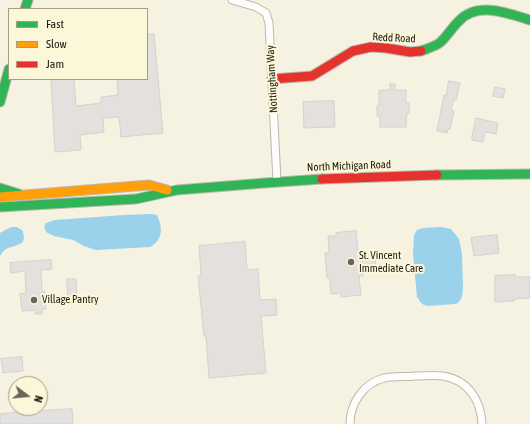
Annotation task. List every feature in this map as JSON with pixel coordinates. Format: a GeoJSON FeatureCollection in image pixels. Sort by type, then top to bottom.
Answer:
{"type":"FeatureCollection","features":[{"type":"Feature","properties":{"kind":"main road","name":"Redd Road"},"geometry":{"type":"LineString","coordinates":[[272,79],[312,76],[354,51],[371,47],[410,52],[420,51],[439,44],[460,19],[471,12],[484,10],[497,11],[530,20]]}},
{"type":"Feature","properties":{"kind":"main road"},"geometry":{"type":"LineString","coordinates":[[0,102],[8,73]]}},
{"type":"Feature","properties":{"kind":"main road","name":"North Michigan Road"},"geometry":{"type":"LineString","coordinates":[[0,208],[138,199],[169,190],[277,182],[426,175],[530,174]]}},
{"type":"Feature","properties":{"kind":"main road","name":"North Michigan Road"},"geometry":{"type":"LineString","coordinates":[[0,197],[149,185],[169,190]]}},
{"type":"Feature","properties":{"kind":"main road"},"geometry":{"type":"LineString","coordinates":[[0,188],[21,195]]}},
{"type":"Feature","properties":{"kind":"street","name":"Nottingham Way"},"geometry":{"type":"LineString","coordinates":[[232,0],[256,7],[266,13],[269,23],[277,182]]}},
{"type":"Feature","properties":{"kind":"street"},"geometry":{"type":"LineString","coordinates":[[350,424],[353,405],[362,392],[374,382],[390,377],[439,376],[455,380],[465,386],[472,393],[478,402],[482,424]]}},
{"type":"Feature","properties":{"kind":"water"},"geometry":{"type":"Polygon","coordinates":[[[151,214],[157,215],[161,233],[157,241],[150,247],[96,250],[73,240],[54,236],[46,232],[45,228],[46,223],[55,220],[151,214]]]}},
{"type":"Feature","properties":{"kind":"water"},"geometry":{"type":"Polygon","coordinates":[[[12,227],[17,227],[23,231],[24,240],[19,245],[9,248],[3,252],[0,256],[0,233],[12,227]]]}},
{"type":"Feature","properties":{"kind":"water"},"geometry":{"type":"Polygon","coordinates":[[[441,227],[451,229],[459,239],[462,254],[462,297],[458,303],[455,304],[428,306],[421,303],[417,297],[413,254],[414,235],[417,230],[423,228],[441,227]]]}},
{"type":"Feature","properties":{"kind":"building"},"geometry":{"type":"Polygon","coordinates":[[[148,34],[154,34],[163,133],[121,137],[119,117],[103,118],[104,132],[80,135],[81,150],[55,152],[51,80],[74,80],[76,106],[101,103],[101,97],[118,95],[117,80],[148,80],[148,34]]]}},
{"type":"Feature","properties":{"kind":"building"},"geometry":{"type":"Polygon","coordinates":[[[449,81],[460,83],[456,100],[454,99],[451,110],[454,111],[450,129],[448,129],[447,133],[437,131],[444,95],[446,96],[449,81]]]}},
{"type":"Feature","properties":{"kind":"building"},"geometry":{"type":"Polygon","coordinates":[[[390,84],[395,84],[395,90],[406,90],[406,103],[409,103],[409,113],[407,113],[406,127],[380,127],[380,116],[377,116],[379,90],[390,90],[390,84]]]}},
{"type":"Feature","properties":{"kind":"building"},"geometry":{"type":"Polygon","coordinates":[[[495,87],[505,89],[503,98],[493,96],[495,87]]]}},
{"type":"Feature","properties":{"kind":"building"},"geometry":{"type":"Polygon","coordinates":[[[334,101],[335,127],[304,128],[303,102],[334,101]]]}},
{"type":"Feature","properties":{"kind":"building"},"geometry":{"type":"Polygon","coordinates":[[[476,118],[498,123],[496,134],[485,132],[483,142],[472,140],[476,118]]]}},
{"type":"Feature","properties":{"kind":"building","name":"St. Vincent Immediate Care"},"geometry":{"type":"Polygon","coordinates":[[[356,231],[358,250],[361,250],[362,256],[375,256],[376,268],[362,270],[363,276],[359,276],[361,295],[341,297],[341,293],[331,294],[330,278],[327,278],[325,253],[329,252],[328,236],[336,236],[336,233],[356,231]]]}},
{"type":"Feature","properties":{"kind":"building"},"geometry":{"type":"Polygon","coordinates":[[[497,235],[499,253],[474,256],[471,238],[497,235]]]}},
{"type":"Feature","properties":{"kind":"building"},"geometry":{"type":"Polygon","coordinates":[[[245,242],[247,270],[258,269],[260,300],[276,299],[277,315],[261,316],[266,373],[209,378],[206,336],[204,336],[198,276],[201,274],[199,246],[245,242]]]}},
{"type":"Feature","properties":{"kind":"building"},"geometry":{"type":"Polygon","coordinates":[[[51,260],[52,269],[41,270],[42,292],[45,291],[46,309],[42,309],[42,314],[35,314],[35,310],[22,311],[20,294],[26,293],[25,271],[11,273],[10,263],[51,260]]]}},
{"type":"Feature","properties":{"kind":"building"},"geometry":{"type":"Polygon","coordinates":[[[515,275],[515,277],[530,277],[530,298],[495,302],[495,276],[515,275]]]}},
{"type":"Feature","properties":{"kind":"building"},"geometry":{"type":"Polygon","coordinates":[[[67,279],[76,279],[77,296],[68,297],[67,279]]]}},
{"type":"Feature","properties":{"kind":"building"},"geometry":{"type":"Polygon","coordinates":[[[22,357],[23,371],[3,373],[1,359],[22,357]]]}},
{"type":"Feature","properties":{"kind":"building"},"geometry":{"type":"Polygon","coordinates":[[[72,409],[73,424],[0,424],[0,414],[8,413],[8,416],[48,416],[48,411],[72,409]]]}},
{"type":"Feature","properties":{"kind":"traffic: fast"},"geometry":{"type":"LineString","coordinates":[[25,8],[28,0]]}},
{"type":"Feature","properties":{"kind":"traffic: fast"},"geometry":{"type":"LineString","coordinates":[[421,51],[440,42],[459,21],[466,15],[475,11],[493,10],[530,20]]}},
{"type":"Feature","properties":{"kind":"traffic: fast"},"geometry":{"type":"LineString","coordinates":[[0,102],[8,73]]}},
{"type":"Feature","properties":{"kind":"traffic: fast"},"geometry":{"type":"LineString","coordinates":[[437,175],[530,174]]}},
{"type":"Feature","properties":{"kind":"traffic: fast"},"geometry":{"type":"LineString","coordinates":[[0,207],[136,199],[177,190],[322,179]]}},
{"type":"Feature","properties":{"kind":"traffic: fast"},"geometry":{"type":"LineString","coordinates":[[0,188],[19,194]]}},
{"type":"Feature","properties":{"kind":"traffic: slow"},"geometry":{"type":"LineString","coordinates":[[0,197],[149,185],[167,190]]}},
{"type":"Feature","properties":{"kind":"traffic: jam"},"geometry":{"type":"LineString","coordinates":[[272,79],[312,76],[353,51],[371,47],[410,52],[421,51]]}},
{"type":"Feature","properties":{"kind":"traffic: jam"},"geometry":{"type":"LineString","coordinates":[[322,179],[437,175]]}},
{"type":"Feature","properties":{"kind":"place","name":"St. Vincent Immediate Care"},"geometry":{"type":"Point","coordinates":[351,262]}},
{"type":"Feature","properties":{"kind":"place","name":"Village Pantry"},"geometry":{"type":"Point","coordinates":[34,300]}}]}
